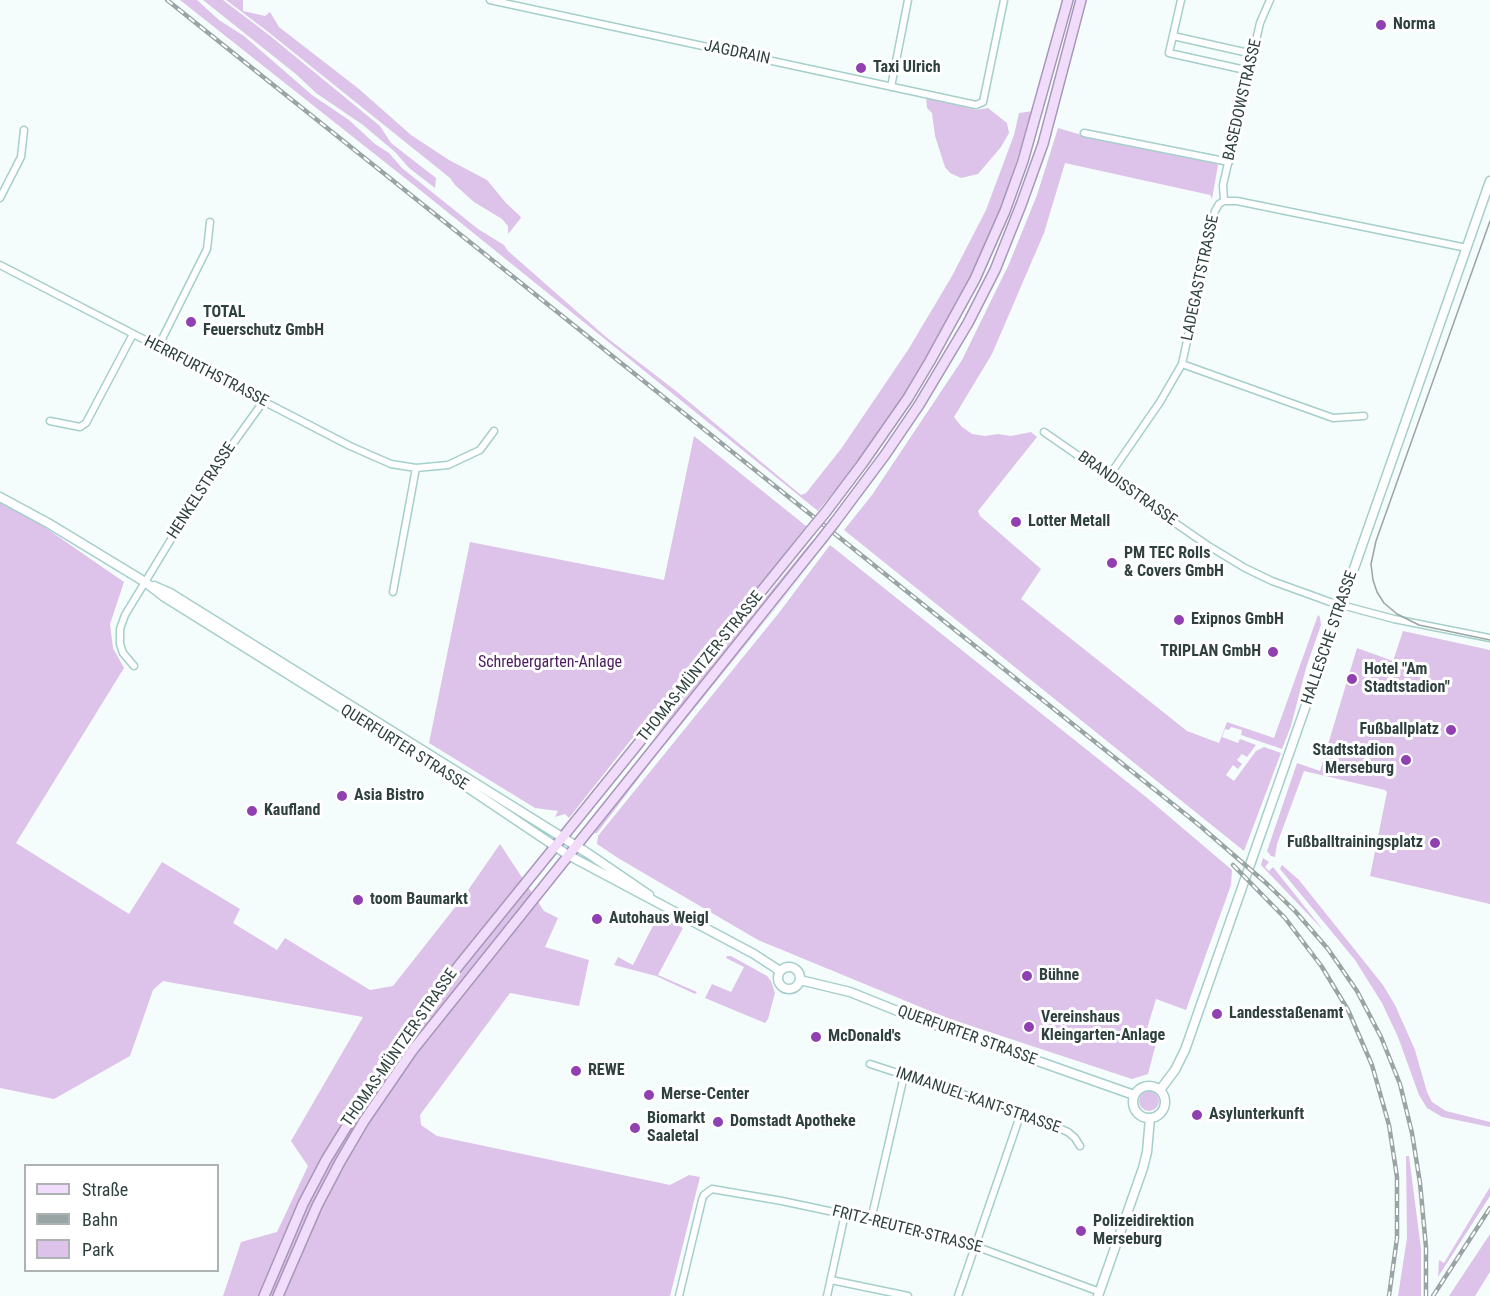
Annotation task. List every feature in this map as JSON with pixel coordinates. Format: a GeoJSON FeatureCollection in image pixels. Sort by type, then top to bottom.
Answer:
{"type":"FeatureCollection","features":[{"type":"Feature","properties":{"kind":"main road","name":"THOMAS-MÜNTZER-STRASSE"},"geometry":{"type":"LineString","coordinates":[[264,1296],[282,1249],[308,1195],[352,1116],[385,1064],[452,972],[825,513],[908,398],[975,279],[1001,220],[1026,153],[1068,0]]}},
{"type":"Feature","properties":{"kind":"main road","name":"THOMAS-MÜNTZER-STRASSE"},"geometry":{"type":"LineString","coordinates":[[278,1296],[316,1206],[381,1094],[435,1020],[836,522],[919,405],[968,323],[994,270],[1021,205],[1043,144],[1081,0]]}},
{"type":"Feature","properties":{"kind":"main road","name":"HALLESCHE STRASSE"},"geometry":{"type":"LineString","coordinates":[[1160,1090],[1175,1070],[1185,1050],[1490,181]]}},
{"type":"Feature","properties":{"kind":"main road","name":"QUERFURTER STRASSE"},"geometry":{"type":"LineString","coordinates":[[0,497],[48,523],[145,582],[163,596],[443,771],[568,855],[754,954],[780,971]]}},
{"type":"Feature","properties":{"kind":"main road","name":"QUERFURTER STRASSE"},"geometry":{"type":"LineString","coordinates":[[145,582],[170,593],[562,837],[667,907]]}},
{"type":"Feature","properties":{"kind":"main road"},"geometry":{"type":"LineString","coordinates":[[792,968],[798,971],[800,980],[795,988],[784,988],[779,982],[780,971],[792,968]]}},
{"type":"Feature","properties":{"kind":"main road","name":"QUERFURTER STRASSE"},"geometry":{"type":"LineString","coordinates":[[800,980],[850,992],[910,1016],[1134,1095]]}},
{"type":"Feature","properties":{"kind":"main road"},"geometry":{"type":"LineString","coordinates":[[1147,1085],[1160,1090],[1165,1098],[1164,1107],[1159,1114],[1150,1118],[1137,1113],[1133,1106],[1134,1095],[1141,1087],[1147,1085]]}},
{"type":"Feature","properties":{"kind":"main road"},"geometry":{"type":"LineString","coordinates":[[1099,1294],[1143,1168],[1150,1118]]}},
{"type":"Feature","properties":{"kind":"street","name":"JAGDRAIN"},"geometry":{"type":"LineString","coordinates":[[490,0],[976,105],[983,102],[1004,0]]}},
{"type":"Feature","properties":{"kind":"street"},"geometry":{"type":"LineString","coordinates":[[891,87],[908,0]]}},
{"type":"Feature","properties":{"kind":"street"},"geometry":{"type":"LineString","coordinates":[[1181,0],[1169,53],[1250,71]]}},
{"type":"Feature","properties":{"kind":"street","name":"BASEDOWSTRASSE"},"geometry":{"type":"LineString","coordinates":[[1224,201],[1223,185],[1260,23],[1269,0]]}},
{"type":"Feature","properties":{"kind":"street"},"geometry":{"type":"LineString","coordinates":[[1173,36],[1253,54]]}},
{"type":"Feature","properties":{"kind":"street"},"geometry":{"type":"LineString","coordinates":[[0,198],[21,157],[24,130]]}},
{"type":"Feature","properties":{"kind":"street"},"geometry":{"type":"LineString","coordinates":[[1084,133],[1229,162]]}},
{"type":"Feature","properties":{"kind":"street","name":"LADEGASTSTRASSE"},"geometry":{"type":"LineString","coordinates":[[1109,476],[1160,402],[1182,364],[1215,211],[1219,204],[1224,201],[1238,201],[1467,248]]}},
{"type":"Feature","properties":{"kind":"street"},"geometry":{"type":"LineString","coordinates":[[158,346],[207,249],[210,222]]}},
{"type":"Feature","properties":{"kind":"street","name":"HERRFURTHSTRASSE"},"geometry":{"type":"LineString","coordinates":[[0,265],[263,402],[368,455],[391,464],[416,468],[448,465],[480,450],[494,431]]}},
{"type":"Feature","properties":{"kind":"street"},"geometry":{"type":"LineString","coordinates":[[50,421],[80,427],[86,423],[133,334]]}},
{"type":"Feature","properties":{"kind":"street"},"geometry":{"type":"LineString","coordinates":[[1182,364],[1333,418],[1364,416]]}},
{"type":"Feature","properties":{"kind":"street","name":"HENKELSTRASSE"},"geometry":{"type":"LineString","coordinates":[[145,582],[209,477],[263,402]]}},
{"type":"Feature","properties":{"kind":"street","name":"BRANDISSTRASSE"},"geometry":{"type":"LineString","coordinates":[[1044,432],[1207,545],[1245,568],[1294,590],[1341,604],[1394,619],[1490,638]]}},
{"type":"Feature","properties":{"kind":"street"},"geometry":{"type":"LineString","coordinates":[[393,592],[416,468]]}},
{"type":"Feature","properties":{"kind":"street"},"geometry":{"type":"LineString","coordinates":[[134,666],[123,653],[120,644],[120,629],[125,615],[145,582]]}},
{"type":"Feature","properties":{"kind":"street","name":"IMMANUEL-KANT-STRASSE"},"geometry":{"type":"LineString","coordinates":[[870,1064],[1021,1113],[1068,1132],[1080,1146]]}},
{"type":"Feature","properties":{"kind":"street"},"geometry":{"type":"LineString","coordinates":[[871,1220],[904,1076]]}},
{"type":"Feature","properties":{"kind":"street"},"geometry":{"type":"LineString","coordinates":[[958,1296],[1021,1113]]}},
{"type":"Feature","properties":{"kind":"street","name":"FRITZ-REUTER-STRASSE"},"geometry":{"type":"LineString","coordinates":[[679,1296],[702,1200],[708,1190],[712,1189],[845,1214],[975,1246],[1099,1294]]}},
{"type":"Feature","properties":{"kind":"street"},"geometry":{"type":"LineString","coordinates":[[827,1296],[845,1214]]}},
{"type":"Feature","properties":{"kind":"street"},"geometry":{"type":"LineString","coordinates":[[831,1280],[908,1296]]}},
{"type":"Feature","properties":{"kind":"green space"},"geometry":{"type":"Polygon","coordinates":[[[180,0],[197,0],[219,20],[244,36],[312,95],[349,120],[375,144],[389,153],[402,168],[478,229],[504,245],[606,337],[676,391],[801,495],[806,493],[841,449],[908,350],[952,276],[986,210],[1014,135],[1019,113],[1033,111],[1003,202],[979,259],[945,327],[911,387],[869,449],[818,511],[180,0]]]}},
{"type":"Feature","properties":{"kind":"green space"},"geometry":{"type":"Polygon","coordinates":[[[203,0],[223,0],[269,35],[380,126],[391,143],[436,178],[435,188],[409,168],[395,152],[363,125],[316,93],[297,75],[203,0]]]}},
{"type":"Feature","properties":{"kind":"green space"},"geometry":{"type":"Polygon","coordinates":[[[226,0],[243,0],[243,11],[265,16],[270,12],[279,27],[359,89],[411,135],[449,160],[487,180],[521,218],[508,234],[508,226],[502,219],[474,202],[450,178],[226,0]]]}},
{"type":"Feature","properties":{"kind":"green space"},"geometry":{"type":"Polygon","coordinates":[[[926,97],[976,110],[988,108],[1007,123],[1009,133],[1001,147],[978,174],[961,178],[950,173],[945,167],[935,136],[932,113],[927,108],[926,97]]]}},
{"type":"Feature","properties":{"kind":"green space"},"geometry":{"type":"Polygon","coordinates":[[[1058,128],[1085,136],[1216,163],[1218,165],[1212,199],[1210,195],[1065,163],[1044,233],[992,354],[954,417],[972,434],[1011,436],[1031,432],[1037,437],[978,511],[980,516],[1041,569],[1021,599],[1187,731],[1219,743],[1227,722],[1274,738],[1318,615],[1320,617],[1321,625],[1282,749],[1241,735],[1242,730],[1231,727],[1229,730],[1225,729],[1222,737],[1238,743],[1240,739],[1256,745],[1247,757],[1242,754],[1237,760],[1242,764],[1238,769],[1233,765],[1226,775],[1234,781],[1256,751],[1264,747],[1281,753],[1244,851],[844,530],[872,495],[962,360],[1009,264],[1037,195],[1058,128]]]}},
{"type":"Feature","properties":{"kind":"green space","name":"Schrebergarten-Anlage"},"geometry":{"type":"Polygon","coordinates":[[[694,436],[806,526],[694,669],[634,736],[569,818],[565,814],[555,817],[558,811],[535,808],[429,743],[470,542],[664,580],[694,436]]]}},
{"type":"Feature","properties":{"kind":"green space"},"geometry":{"type":"Polygon","coordinates":[[[0,502],[40,524],[124,582],[110,624],[113,648],[124,668],[16,843],[129,914],[162,862],[240,909],[233,923],[277,950],[285,938],[370,990],[393,986],[464,896],[500,844],[544,911],[558,918],[545,947],[589,960],[579,1006],[510,993],[420,1115],[421,1125],[437,1136],[670,1185],[689,1175],[700,1177],[670,1296],[223,1296],[241,1242],[277,1232],[308,1166],[291,1141],[363,1017],[163,981],[153,990],[130,1056],[54,1099],[0,1088],[0,502]]]}},
{"type":"Feature","properties":{"kind":"green space"},"geometry":{"type":"Polygon","coordinates":[[[812,541],[815,544],[710,674],[653,739],[697,681],[812,541]]]}},
{"type":"Feature","properties":{"kind":"green space"},"geometry":{"type":"Polygon","coordinates":[[[830,545],[1146,797],[1232,870],[1231,885],[1186,1010],[1156,999],[1146,1032],[1158,1036],[1148,1074],[1132,1079],[947,1018],[758,940],[597,844],[598,836],[778,614],[830,545]]]}},
{"type":"Feature","properties":{"kind":"green space"},"geometry":{"type":"Polygon","coordinates":[[[816,558],[651,762],[597,833],[594,833],[650,760],[816,558]]]}},
{"type":"Feature","properties":{"kind":"green space","name":"Stadtstadion Merseburg"},"geometry":{"type":"Polygon","coordinates":[[[1403,631],[1490,650],[1490,904],[1370,876],[1387,792],[1385,790],[1304,771],[1277,844],[1275,857],[1267,851],[1297,763],[1320,771],[1357,648],[1393,661],[1403,631]]]}},
{"type":"Feature","properties":{"kind":"green space"},"geometry":{"type":"Polygon","coordinates":[[[1263,858],[1269,862],[1265,867],[1269,871],[1273,867],[1324,931],[1261,865],[1263,858]]]}},
{"type":"Feature","properties":{"kind":"green space"},"geometry":{"type":"Polygon","coordinates":[[[1282,865],[1299,880],[1383,985],[1395,1005],[1415,1050],[1432,1102],[1446,1111],[1490,1122],[1490,1127],[1442,1117],[1427,1108],[1419,1095],[1398,1037],[1382,1003],[1355,960],[1280,869],[1282,865]]]}},
{"type":"Feature","properties":{"kind":"green space"},"geometry":{"type":"Polygon","coordinates":[[[659,914],[683,928],[658,975],[697,992],[695,994],[656,976],[614,965],[618,957],[633,965],[659,914]]]}},
{"type":"Feature","properties":{"kind":"green space"},"geometry":{"type":"Polygon","coordinates":[[[727,956],[767,976],[771,981],[775,993],[765,1023],[705,998],[712,984],[731,992],[744,967],[726,958],[727,956]]]}},
{"type":"Feature","properties":{"kind":"green space"},"geometry":{"type":"Polygon","coordinates":[[[1145,1091],[1153,1091],[1159,1097],[1159,1105],[1153,1111],[1145,1111],[1139,1105],[1139,1097],[1145,1091]]]}},
{"type":"Feature","properties":{"kind":"green space"},"geometry":{"type":"Polygon","coordinates":[[[1406,1156],[1409,1156],[1421,1249],[1421,1296],[1398,1296],[1407,1238],[1406,1156]]]}},
{"type":"Feature","properties":{"kind":"green space"},"geometry":{"type":"Polygon","coordinates":[[[1490,1187],[1490,1196],[1438,1277],[1439,1260],[1444,1263],[1490,1187]]]}},
{"type":"Feature","properties":{"kind":"green space"},"geometry":{"type":"Polygon","coordinates":[[[1490,1234],[1490,1272],[1475,1296],[1449,1296],[1490,1234]]]}},
{"type":"Feature","properties":{"kind":"tram line"},"geometry":{"type":"LineString","coordinates":[[1490,221],[1376,541],[1371,564],[1377,592],[1384,603],[1397,614],[1419,625],[1490,640]]}},
{"type":"Feature","properties":{"kind":"railway"},"geometry":{"type":"LineString","coordinates":[[167,0],[1199,825],[1295,911],[1328,949],[1357,991],[1381,1037],[1400,1084],[1412,1133],[1420,1183],[1426,1247],[1426,1296]]}},
{"type":"Feature","properties":{"kind":"railway"},"geometry":{"type":"LineString","coordinates":[[1233,865],[1285,918],[1322,967],[1348,1010],[1372,1065],[1389,1125],[1397,1177],[1397,1238],[1389,1296]]}},
{"type":"Feature","properties":{"kind":"railway"},"geometry":{"type":"LineString","coordinates":[[1433,1296],[1490,1208]]}},
{"type":"Feature","properties":{"kind":"place","name":"Norma"},"geometry":{"type":"Point","coordinates":[1381,25]}},
{"type":"Feature","properties":{"kind":"place","name":"Taxi Ulrich"},"geometry":{"type":"Point","coordinates":[861,68]}},
{"type":"Feature","properties":{"kind":"place","name":"TOTAL Feuerschutz GmbH"},"geometry":{"type":"Point","coordinates":[191,322]}},
{"type":"Feature","properties":{"kind":"place","name":"Lotter Metall"},"geometry":{"type":"Point","coordinates":[1016,522]}},
{"type":"Feature","properties":{"kind":"place","name":"PM TEC Rolls & Covers GmbH"},"geometry":{"type":"Point","coordinates":[1112,563]}},
{"type":"Feature","properties":{"kind":"place","name":"Exipnos GmbH"},"geometry":{"type":"Point","coordinates":[1179,620]}},
{"type":"Feature","properties":{"kind":"place","name":"TRIPLAN GmbH"},"geometry":{"type":"Point","coordinates":[1273,652]}},
{"type":"Feature","properties":{"kind":"place","name":"Hotel \"Am Stadtstadion\""},"geometry":{"type":"Point","coordinates":[1352,679]}},
{"type":"Feature","properties":{"kind":"place","name":"Fußballplatz"},"geometry":{"type":"Point","coordinates":[1451,730]}},
{"type":"Feature","properties":{"kind":"place","name":"Stadtstadion Merseburg"},"geometry":{"type":"Point","coordinates":[1406,760]}},
{"type":"Feature","properties":{"kind":"place","name":"Asia Bistro"},"geometry":{"type":"Point","coordinates":[342,796]}},
{"type":"Feature","properties":{"kind":"place","name":"Kaufland"},"geometry":{"type":"Point","coordinates":[252,811]}},
{"type":"Feature","properties":{"kind":"place","name":"Fußballtrainingsplatz"},"geometry":{"type":"Point","coordinates":[1435,843]}},
{"type":"Feature","properties":{"kind":"place","name":"toom Baumarkt"},"geometry":{"type":"Point","coordinates":[358,900]}},
{"type":"Feature","properties":{"kind":"place","name":"Autohaus Weigl"},"geometry":{"type":"Point","coordinates":[597,919]}},
{"type":"Feature","properties":{"kind":"place","name":"Bühne"},"geometry":{"type":"Point","coordinates":[1027,976]}},
{"type":"Feature","properties":{"kind":"place","name":"Landesstaßenamt"},"geometry":{"type":"Point","coordinates":[1217,1014]}},
{"type":"Feature","properties":{"kind":"place","name":"Vereinshaus Kleingarten-Anlage"},"geometry":{"type":"Point","coordinates":[1029,1027]}},
{"type":"Feature","properties":{"kind":"place","name":"McDonald's"},"geometry":{"type":"Point","coordinates":[816,1037]}},
{"type":"Feature","properties":{"kind":"place","name":"REWE"},"geometry":{"type":"Point","coordinates":[576,1071]}},
{"type":"Feature","properties":{"kind":"place","name":"Merse-Center"},"geometry":{"type":"Point","coordinates":[649,1095]}},
{"type":"Feature","properties":{"kind":"place","name":"Asylunterkunft"},"geometry":{"type":"Point","coordinates":[1197,1115]}},
{"type":"Feature","properties":{"kind":"place","name":"Domstadt Apotheke"},"geometry":{"type":"Point","coordinates":[718,1122]}},
{"type":"Feature","properties":{"kind":"place","name":"Biomarkt Saaletal"},"geometry":{"type":"Point","coordinates":[635,1128]}},
{"type":"Feature","properties":{"kind":"place","name":"Polizeidirektion Merseburg"},"geometry":{"type":"Point","coordinates":[1081,1231]}}]}
